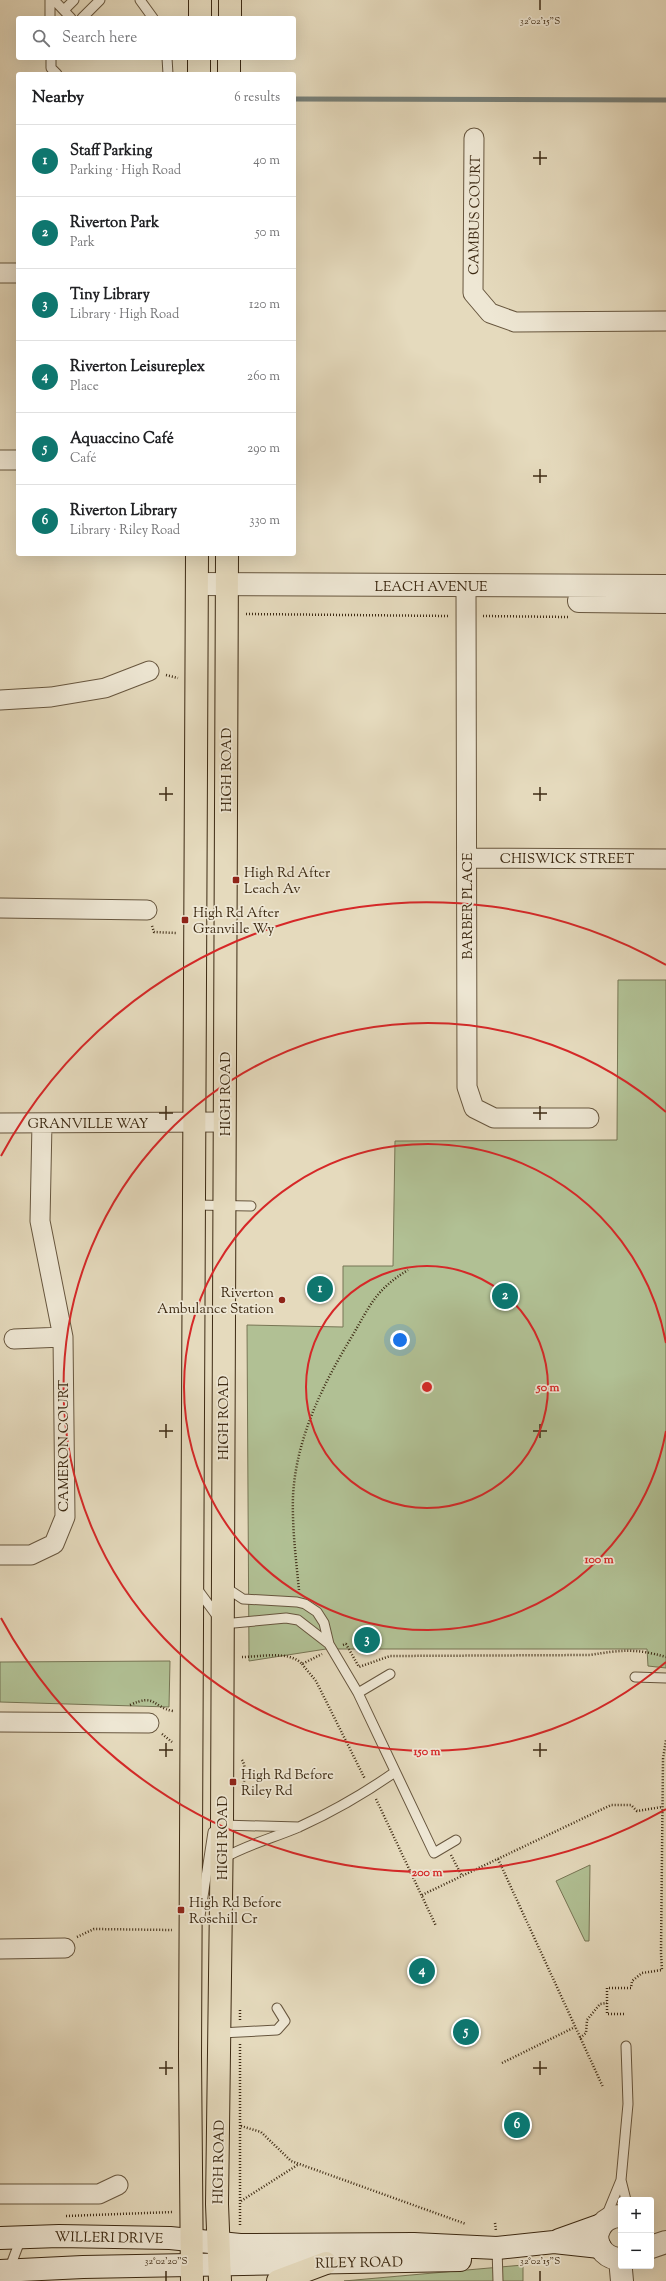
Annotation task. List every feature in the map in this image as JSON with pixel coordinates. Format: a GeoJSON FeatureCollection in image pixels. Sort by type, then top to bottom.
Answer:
{"type":"FeatureCollection","features":[{"type":"Feature","properties":{"kind":"main road"},"geometry":{"type":"LineString","coordinates":[[200,0],[200,16]]}},
{"type":"Feature","properties":{"kind":"main road"},"geometry":{"type":"LineString","coordinates":[[230,0],[230,16]]}},
{"type":"Feature","properties":{"kind":"main road"},"geometry":{"type":"LineString","coordinates":[[199,60],[199,72]]}},
{"type":"Feature","properties":{"kind":"main road"},"geometry":{"type":"LineString","coordinates":[[229,72],[230,60]]}},
{"type":"Feature","properties":{"kind":"main road","name":"HIGH ROAD"},"geometry":{"type":"LineString","coordinates":[[191,2274],[197,556]]}},
{"type":"Feature","properties":{"kind":"main road","name":"HIGH ROAD"},"geometry":{"type":"LineString","coordinates":[[220,2273],[218,2244],[230,2032],[222,1859],[227,556]]}},
{"type":"Feature","properties":{"kind":"main road","name":"LEACH AVENUE"},"geometry":{"type":"LineString","coordinates":[[466,594],[666,586]]}},
{"type":"Feature","properties":{"kind":"main road","name":"LEACH AVENUE"},"geometry":{"type":"LineString","coordinates":[[197,592],[466,594],[666,602]]}},
{"type":"Feature","properties":{"kind":"main road"},"geometry":{"type":"LineString","coordinates":[[600,2247],[597,2236],[609,2221]]}},
{"type":"Feature","properties":{"kind":"main road","name":"RILEY ROAD"},"geometry":{"type":"LineString","coordinates":[[554,2242],[609,2221]]}},
{"type":"Feature","properties":{"kind":"main road"},"geometry":{"type":"LineString","coordinates":[[654,2229],[666,2231]]}},
{"type":"Feature","properties":{"kind":"main road","name":"WILLERI DRIVE"},"geometry":{"type":"LineString","coordinates":[[0,2238],[59,2236],[170,2238],[218,2244]]}},
{"type":"Feature","properties":{"kind":"main road","name":"RILEY ROAD"},"geometry":{"type":"LineString","coordinates":[[218,2244],[414,2244],[497,2248],[554,2242],[600,2247],[605,2254],[618,2258]]}},
{"type":"Feature","properties":{"kind":"main road"},"geometry":{"type":"LineString","coordinates":[[654,2246],[666,2242]]}},
{"type":"Feature","properties":{"kind":"main road","name":"RILEY ROAD"},"geometry":{"type":"LineString","coordinates":[[220,2273],[326,2263],[460,2260],[497,2248]]}},
{"type":"Feature","properties":{"kind":"main road"},"geometry":{"type":"LineString","coordinates":[[278,2281],[326,2263]]}},
{"type":"Feature","properties":{"kind":"main road","name":"WILLERI DRIVE"},"geometry":{"type":"LineString","coordinates":[[5,2274],[83,2267],[191,2274],[220,2273]]}},
{"type":"Feature","properties":{"kind":"main road"},"geometry":{"type":"LineString","coordinates":[[621,2269],[622,2281]]}},
{"type":"Feature","properties":{"kind":"street","name":"CAMBUS COURT"},"geometry":{"type":"LineString","coordinates":[[474,138],[473,293],[490,313],[515,322],[666,321]]}},
{"type":"Feature","properties":{"kind":"street"},"geometry":{"type":"LineString","coordinates":[[0,273],[16,273]]}},
{"type":"Feature","properties":{"kind":"street"},"geometry":{"type":"LineString","coordinates":[[0,460],[16,460]]}},
{"type":"Feature","properties":{"kind":"street","name":"BARBER PLACE"},"geometry":{"type":"LineString","coordinates":[[466,594],[467,1087],[474,1108],[494,1118],[589,1118]]}},
{"type":"Feature","properties":{"kind":"street"},"geometry":{"type":"LineString","coordinates":[[0,700],[51,697],[106,688],[149,671]]}},
{"type":"Feature","properties":{"kind":"street","name":"CHISWICK STREET"},"geometry":{"type":"LineString","coordinates":[[467,858],[666,859]]}},
{"type":"Feature","properties":{"kind":"street"},"geometry":{"type":"LineString","coordinates":[[0,908],[147,910]]}},
{"type":"Feature","properties":{"kind":"street","name":"GRANVILLE WAY"},"geometry":{"type":"LineString","coordinates":[[0,1123],[224,1122]]}},
{"type":"Feature","properties":{"kind":"street","name":"CAMERON COURT"},"geometry":{"type":"LineString","coordinates":[[0,1555],[31,1555],[54,1544],[65,1516],[63,1337],[40,1222],[42,1123]]}},
{"type":"Feature","properties":{"kind":"street"},"geometry":{"type":"LineString","coordinates":[[14,1339],[63,1337]]}},
{"type":"Feature","properties":{"kind":"street"},"geometry":{"type":"LineString","coordinates":[[0,1722],[149,1723]]}},
{"type":"Feature","properties":{"kind":"street"},"geometry":{"type":"LineString","coordinates":[[0,1949],[65,1948]]}},
{"type":"Feature","properties":{"kind":"street"},"geometry":{"type":"LineString","coordinates":[[0,2194],[99,2194],[118,2185]]}},
{"type":"Feature","properties":{"kind":"lane"},"geometry":{"type":"LineString","coordinates":[[50,0],[50,16]]}},
{"type":"Feature","properties":{"kind":"lane"},"geometry":{"type":"LineString","coordinates":[[54,0],[69,16]]}},
{"type":"Feature","properties":{"kind":"lane"},"geometry":{"type":"LineString","coordinates":[[64,10],[74,0]]}},
{"type":"Feature","properties":{"kind":"lane"},"geometry":{"type":"LineString","coordinates":[[84,16],[100,0]]}},
{"type":"Feature","properties":{"kind":"lane"},"geometry":{"type":"LineString","coordinates":[[140,0],[152,16]]}},
{"type":"Feature","properties":{"kind":"lane"},"geometry":{"type":"LineString","coordinates":[[51,60],[51,68],[55,72]]}},
{"type":"Feature","properties":{"kind":"lane"},"geometry":{"type":"LineString","coordinates":[[167,60],[168,72]]}},
{"type":"Feature","properties":{"kind":"lane"},"geometry":{"type":"LineString","coordinates":[[195,1205],[250,1206]]}},
{"type":"Feature","properties":{"kind":"lane"},"geometry":{"type":"LineString","coordinates":[[194,1584],[209,1603],[222,1624],[286,1618],[298,1620],[331,1647]]}},
{"type":"Feature","properties":{"kind":"lane"},"geometry":{"type":"LineString","coordinates":[[222,1585],[243,1599],[297,1602],[305,1604],[317,1612],[324,1623],[331,1647],[358,1693],[434,1853],[456,1840]]}},
{"type":"Feature","properties":{"kind":"lane"},"geometry":{"type":"LineString","coordinates":[[358,1693],[390,1674]]}},
{"type":"Feature","properties":{"kind":"lane"},"geometry":{"type":"LineString","coordinates":[[635,1677],[666,1678]]}},
{"type":"Feature","properties":{"kind":"lane"},"geometry":{"type":"LineString","coordinates":[[222,1859],[241,1848],[299,1827],[371,1789],[395,1772]]}},
{"type":"Feature","properties":{"kind":"lane"},"geometry":{"type":"LineString","coordinates":[[192,1970],[214,1830],[222,1825],[299,1827]]}},
{"type":"Feature","properties":{"kind":"lane"},"geometry":{"type":"LineString","coordinates":[[230,2032],[277,2030],[285,2021],[277,2008]]}},
{"type":"Feature","properties":{"kind":"lane"},"geometry":{"type":"LineString","coordinates":[[609,2221],[621,2180],[628,2104],[626,2046]]}},
{"type":"Feature","properties":{"kind":"lane"},"geometry":{"type":"LineString","coordinates":[[621,2180],[625,2197]]}},
{"type":"Feature","properties":{"kind":"lane"},"geometry":{"type":"LineString","coordinates":[[5,2274],[18,2246],[25,2238]]}},
{"type":"Feature","properties":{"kind":"lane"},"geometry":{"type":"LineString","coordinates":[[497,2248],[498,2281]]}},
{"type":"Feature","properties":{"kind":"path"},"geometry":{"type":"LineString","coordinates":[[147,910],[154,932],[177,933]]}},
{"type":"Feature","properties":{"kind":"path"},"geometry":{"type":"LineString","coordinates":[[297,1602],[300,1594],[293,1531],[293,1495],[299,1460],[310,1415],[334,1365],[377,1293],[392,1280],[408,1270]]}},
{"type":"Feature","properties":{"kind":"path"},"geometry":{"type":"LineString","coordinates":[[242,1657],[289,1656],[297,1658],[302,1664],[331,1647],[346,1644],[359,1667],[390,1656],[590,1655],[618,1651],[643,1650],[666,1657]]}},
{"type":"Feature","properties":{"kind":"path"},"geometry":{"type":"LineString","coordinates":[[662,1970],[662,1807],[663,1759],[666,1740]]}},
{"type":"Feature","properties":{"kind":"path"},"geometry":{"type":"LineString","coordinates":[[241,1795],[241,1788],[245,1782],[245,1764],[242,1761],[242,1754]]}},
{"type":"Feature","properties":{"kind":"path"},"geometry":{"type":"LineString","coordinates":[[422,1896],[611,1805],[631,1805],[637,1811],[662,1807]]}},
{"type":"Feature","properties":{"kind":"path"},"geometry":{"type":"LineString","coordinates":[[498,1859],[603,2087]]}},
{"type":"Feature","properties":{"kind":"path"},"geometry":{"type":"LineString","coordinates":[[65,1948],[80,1934],[94,1929],[173,1930]]}},
{"type":"Feature","properties":{"kind":"path"},"geometry":{"type":"LineString","coordinates":[[624,2014],[607,2014],[607,1988],[631,1988],[632,1981],[642,1973],[666,1970]]}},
{"type":"Feature","properties":{"kind":"path"},"geometry":{"type":"LineString","coordinates":[[240,2002],[230,2032],[241,2126],[240,2222]]}},
{"type":"Feature","properties":{"kind":"path"},"geometry":{"type":"LineString","coordinates":[[580,2038],[586,2033],[588,2020],[596,2009],[600,2004],[607,2003]]}},
{"type":"Feature","properties":{"kind":"path"},"geometry":{"type":"LineString","coordinates":[[502,2063],[575,2027]]}},
{"type":"Feature","properties":{"kind":"path"},"geometry":{"type":"LineString","coordinates":[[241,2126],[261,2132],[291,2161],[466,2224]]}},
{"type":"Feature","properties":{"kind":"path"},"geometry":{"type":"LineString","coordinates":[[241,2202],[299,2164]]}},
{"type":"Feature","properties":{"kind":"path"},"geometry":{"type":"LineString","coordinates":[[62,2216],[170,2212]]}},
{"type":"Feature","properties":{"kind":"green space"},"geometry":{"type":"Polygon","coordinates":[[[618,980],[666,980],[666,1668],[648,1666],[647,1649],[326,1649],[249,1661],[247,1325],[343,1327],[343,1266],[393,1266],[395,1141],[617,1140],[618,980]]]}},
{"type":"Feature","properties":{"kind":"green space"},"geometry":{"type":"Polygon","coordinates":[[[170,1661],[169,1707],[0,1702],[0,1662],[170,1661]]]}},
{"type":"Feature","properties":{"kind":"green space"},"geometry":{"type":"Polygon","coordinates":[[[590,1865],[589,1941],[585,1941],[556,1881],[590,1865]]]}},
{"type":"Feature","properties":{"kind":"green space"},"geometry":{"type":"Polygon","coordinates":[[[523,2265],[523,2281],[344,2281],[523,2265]]]}},
{"type":"Feature","properties":{"kind":"waterway"},"geometry":{"type":"LineString","coordinates":[[296,99],[666,100]]}},
{"type":"Feature","properties":{"kind":"place","name":"High Rd After Leach Av"},"geometry":{"type":"Point","coordinates":[236,880]}},
{"type":"Feature","properties":{"kind":"place","name":"High Rd After Granville Wy"},"geometry":{"type":"Point","coordinates":[185,920]}},
{"type":"Feature","properties":{"kind":"place","name":"Staff Parking"},"geometry":{"type":"Point","coordinates":[320,1289]}},
{"type":"Feature","properties":{"kind":"place","name":"Riverton Park"},"geometry":{"type":"Point","coordinates":[505,1296]}},
{"type":"Feature","properties":{"kind":"place","name":"Riverton Ambulance Station"},"geometry":{"type":"Point","coordinates":[282,1300]}},
{"type":"Feature","properties":{"kind":"place","name":"Tiny Library"},"geometry":{"type":"Point","coordinates":[367,1640]}},
{"type":"Feature","properties":{"kind":"place","name":"High Rd Before Riley Rd"},"geometry":{"type":"Point","coordinates":[233,1782]}},
{"type":"Feature","properties":{"kind":"place","name":"High Rd Before Rosehill Cr"},"geometry":{"type":"Point","coordinates":[181,1910]}},
{"type":"Feature","properties":{"kind":"place","name":"Riverton Leisureplex"},"geometry":{"type":"Point","coordinates":[422,1971]}},
{"type":"Feature","properties":{"kind":"place","name":"Aquaccino Café"},"geometry":{"type":"Point","coordinates":[466,2032]}},
{"type":"Feature","properties":{"kind":"place","name":"Riverton Library"},"geometry":{"type":"Point","coordinates":[517,2125]}}]}
